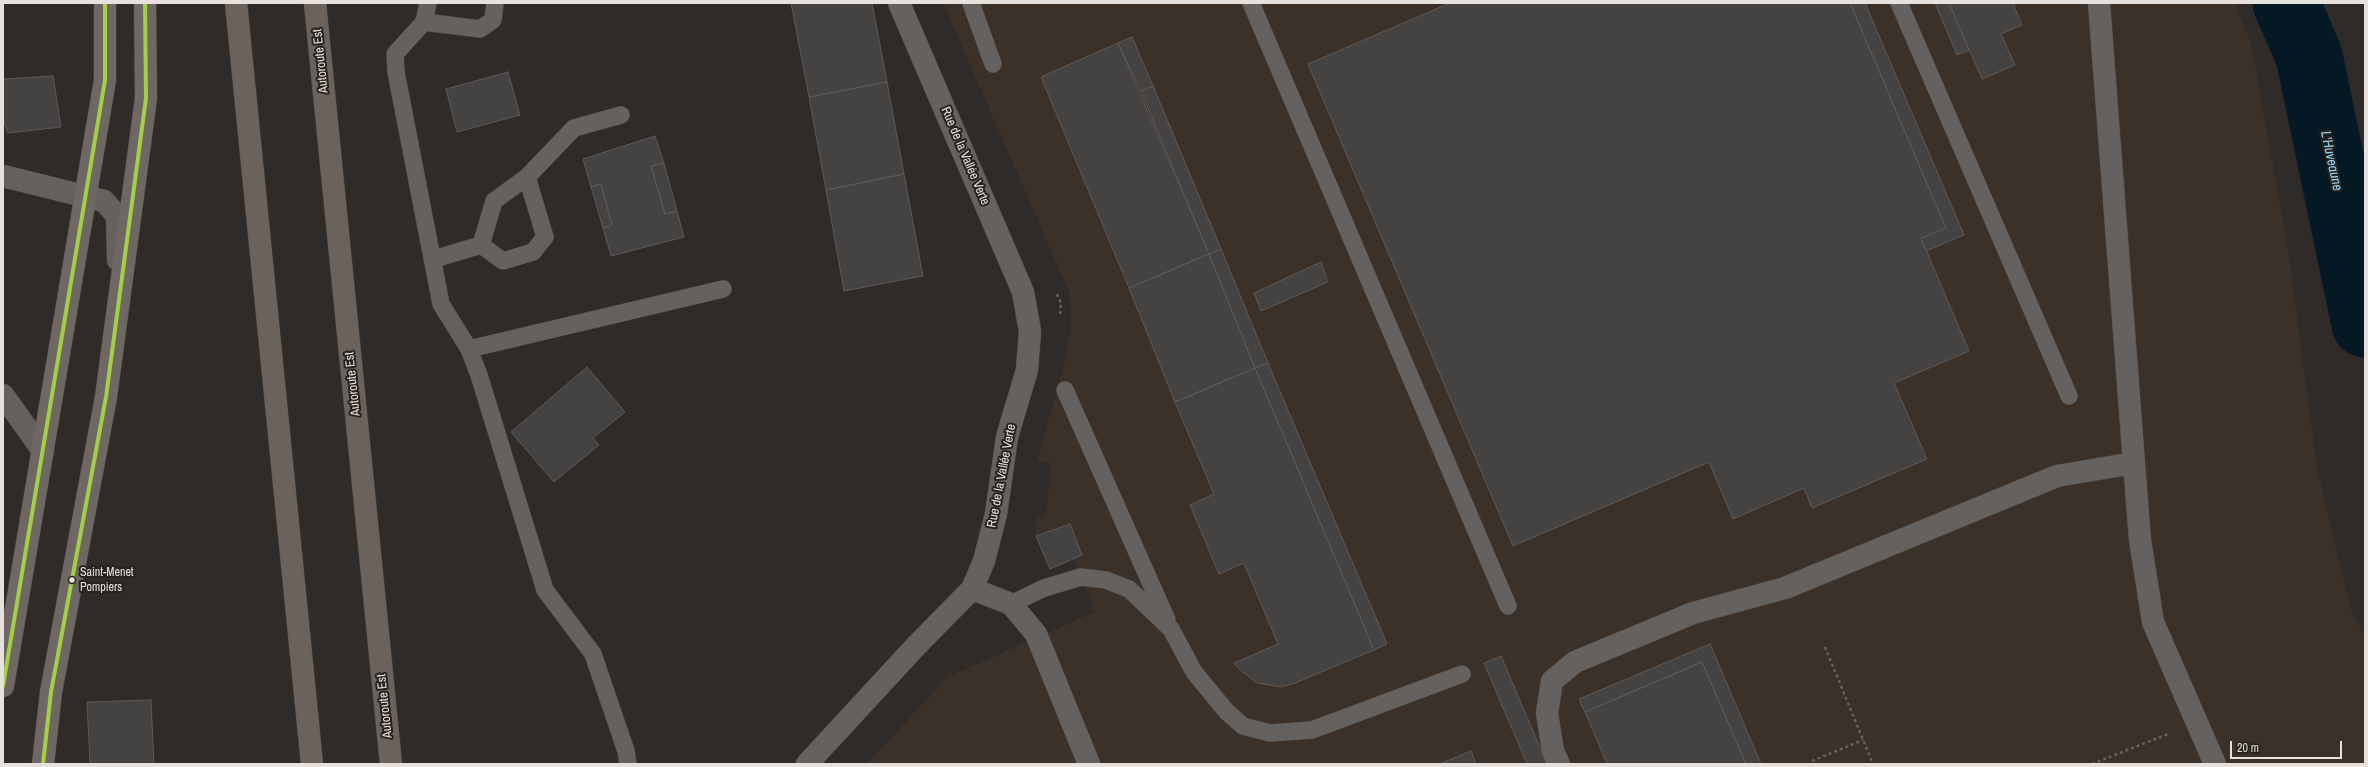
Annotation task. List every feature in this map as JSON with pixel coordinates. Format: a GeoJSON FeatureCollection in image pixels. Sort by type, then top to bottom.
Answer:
{"type":"FeatureCollection","features":[{"type":"Feature","properties":{"kind":"highway"},"geometry":{"type":"LineString","coordinates":[[236,3],[312,764]]}},
{"type":"Feature","properties":{"kind":"highway","name":"Autoroute Est"},"geometry":{"type":"LineString","coordinates":[[315,3],[391,764]]}},
{"type":"Feature","properties":{"kind":"main road"},"geometry":{"type":"LineString","coordinates":[[3,686],[86,196],[104,80],[105,3]]}},
{"type":"Feature","properties":{"kind":"main road"},"geometry":{"type":"LineString","coordinates":[[43,764],[51,692],[106,397],[146,98],[145,3]]}},
{"type":"Feature","properties":{"kind":"street","name":"Rue de la Vallée Verte"},"geometry":{"type":"LineString","coordinates":[[807,764],[972,588],[984,561],[996,514],[1007,437],[1027,370],[1030,331],[1023,292],[899,3]]}},
{"type":"Feature","properties":{"kind":"street"},"geometry":{"type":"LineString","coordinates":[[2099,3],[2140,540],[2153,622],[2198,722],[2215,764]]}},
{"type":"Feature","properties":{"kind":"street"},"geometry":{"type":"LineString","coordinates":[[3,176],[104,200],[117,216],[120,287]]}},
{"type":"Feature","properties":{"kind":"street"},"geometry":{"type":"LineString","coordinates":[[3,396],[43,451]]}},
{"type":"Feature","properties":{"kind":"street"},"geometry":{"type":"LineString","coordinates":[[1559,764],[1553,751],[1547,713],[1552,681],[1575,662],[1693,613],[1786,588],[2057,476],[2134,462]]}},
{"type":"Feature","properties":{"kind":"street"},"geometry":{"type":"LineString","coordinates":[[972,588],[1011,604],[1036,634],[1089,764]]}},
{"type":"Feature","properties":{"kind":"lane"},"geometry":{"type":"LineString","coordinates":[[428,3],[424,22],[395,54],[396,72],[434,259],[441,304],[469,349],[479,375],[544,590],[593,654],[626,751],[628,764]]}},
{"type":"Feature","properties":{"kind":"lane"},"geometry":{"type":"LineString","coordinates":[[424,22],[480,29],[493,20],[495,3]]}},
{"type":"Feature","properties":{"kind":"lane"},"geometry":{"type":"LineString","coordinates":[[971,3],[993,64]]}},
{"type":"Feature","properties":{"kind":"lane"},"geometry":{"type":"LineString","coordinates":[[1251,3],[1508,606]]}},
{"type":"Feature","properties":{"kind":"lane"},"geometry":{"type":"LineString","coordinates":[[1900,3],[2069,396]]}},
{"type":"Feature","properties":{"kind":"lane"},"geometry":{"type":"LineString","coordinates":[[481,245],[494,201],[527,177],[574,128],[621,115]]}},
{"type":"Feature","properties":{"kind":"lane"},"geometry":{"type":"LineString","coordinates":[[481,245],[503,261],[533,252],[545,237],[527,177]]}},
{"type":"Feature","properties":{"kind":"lane"},"geometry":{"type":"LineString","coordinates":[[434,259],[481,245]]}},
{"type":"Feature","properties":{"kind":"lane"},"geometry":{"type":"LineString","coordinates":[[469,349],[723,289]]}},
{"type":"Feature","properties":{"kind":"lane"},"geometry":{"type":"LineString","coordinates":[[1065,390],[1171,629],[1194,672],[1226,712],[1243,726],[1270,733],[1312,730],[1462,674]]}},
{"type":"Feature","properties":{"kind":"lane"},"geometry":{"type":"LineString","coordinates":[[1011,604],[1044,588],[1081,576],[1106,580],[1129,588],[1171,629]]}},
{"type":"Feature","properties":{"kind":"path"},"geometry":{"type":"LineString","coordinates":[[1824,647],[1873,764]]}},
{"type":"Feature","properties":{"kind":"path"},"geometry":{"type":"LineString","coordinates":[[2092,764],[2198,722]]}},
{"type":"Feature","properties":{"kind":"path"},"geometry":{"type":"LineString","coordinates":[[1812,761],[1863,740]]}},
{"type":"Feature","properties":{"kind":"shaded area"},"geometry":{"type":"Polygon","coordinates":[[[943,3],[2234,3],[2251,43],[2288,248],[2317,467],[2352,614],[2365,636],[2365,764],[867,764],[947,677],[1095,612],[1075,560],[1050,569],[1036,536],[1035,519],[1046,515],[1051,464],[1037,460],[1063,369],[1071,325],[1069,292],[943,3]]]}},
{"type":"Feature","properties":{"kind":"building"},"geometry":{"type":"Polygon","coordinates":[[[791,3],[872,3],[887,82],[809,97],[791,3]]]}},
{"type":"Feature","properties":{"kind":"building"},"geometry":{"type":"Polygon","coordinates":[[[1450,3],[1850,3],[1946,228],[1921,238],[1969,351],[1894,383],[1927,459],[1812,508],[1804,488],[1733,519],[1709,462],[1513,546],[1308,64],[1450,3]]]}},
{"type":"Feature","properties":{"kind":"building"},"geometry":{"type":"Polygon","coordinates":[[[1850,3],[1865,3],[1964,235],[1926,251],[1921,238],[1946,228],[1850,3]]]}},
{"type":"Feature","properties":{"kind":"building"},"geometry":{"type":"Polygon","coordinates":[[[1935,3],[1949,3],[1969,50],[1957,55],[1935,3]]]}},
{"type":"Feature","properties":{"kind":"building"},"geometry":{"type":"Polygon","coordinates":[[[1949,3],[2013,3],[2022,25],[2001,34],[2015,65],[1982,79],[1949,3]]]}},
{"type":"Feature","properties":{"kind":"building"},"geometry":{"type":"Polygon","coordinates":[[[1132,37],[1153,86],[1141,91],[1118,43],[1132,37]]]}},
{"type":"Feature","properties":{"kind":"building"},"geometry":{"type":"Polygon","coordinates":[[[1118,43],[1209,254],[1129,288],[1041,77],[1118,43]]]}},
{"type":"Feature","properties":{"kind":"building"},"geometry":{"type":"Polygon","coordinates":[[[508,72],[520,115],[457,132],[446,89],[508,72]]]}},
{"type":"Feature","properties":{"kind":"building"},"geometry":{"type":"Polygon","coordinates":[[[53,76],[61,127],[8,133],[3,119],[3,79],[53,76]]]}},
{"type":"Feature","properties":{"kind":"building"},"geometry":{"type":"Polygon","coordinates":[[[887,82],[904,174],[826,190],[809,97],[887,82]]]}},
{"type":"Feature","properties":{"kind":"building"},"geometry":{"type":"Polygon","coordinates":[[[1153,86],[1221,249],[1209,254],[1141,91],[1153,86]]]}},
{"type":"Feature","properties":{"kind":"building"},"geometry":{"type":"Polygon","coordinates":[[[655,136],[664,163],[651,166],[665,214],[677,211],[684,237],[611,256],[603,228],[612,225],[601,184],[591,187],[583,159],[655,136]]]}},
{"type":"Feature","properties":{"kind":"building"},"geometry":{"type":"Polygon","coordinates":[[[664,163],[677,211],[665,214],[651,166],[664,163]]]}},
{"type":"Feature","properties":{"kind":"building"},"geometry":{"type":"Polygon","coordinates":[[[904,174],[923,276],[844,291],[826,190],[904,174]]]}},
{"type":"Feature","properties":{"kind":"building"},"geometry":{"type":"Polygon","coordinates":[[[601,184],[612,225],[603,228],[591,187],[601,184]]]}},
{"type":"Feature","properties":{"kind":"building"},"geometry":{"type":"Polygon","coordinates":[[[1221,249],[1268,363],[1255,368],[1209,254],[1221,249]]]}},
{"type":"Feature","properties":{"kind":"building"},"geometry":{"type":"Polygon","coordinates":[[[1209,254],[1255,368],[1175,402],[1129,288],[1209,254]]]}},
{"type":"Feature","properties":{"kind":"building"},"geometry":{"type":"Polygon","coordinates":[[[1321,262],[1328,282],[1261,311],[1254,293],[1321,262]]]}},
{"type":"Feature","properties":{"kind":"building"},"geometry":{"type":"Polygon","coordinates":[[[1268,363],[1387,644],[1374,650],[1255,368],[1268,363]]]}},
{"type":"Feature","properties":{"kind":"building"},"geometry":{"type":"Polygon","coordinates":[[[587,367],[625,412],[593,438],[599,445],[554,482],[511,432],[587,367]]]}},
{"type":"Feature","properties":{"kind":"building"},"geometry":{"type":"Polygon","coordinates":[[[1255,368],[1374,650],[1295,683],[1281,687],[1257,683],[1240,670],[1234,663],[1278,644],[1244,563],[1219,574],[1190,505],[1214,494],[1175,402],[1255,368]]]}},
{"type":"Feature","properties":{"kind":"building"},"geometry":{"type":"Polygon","coordinates":[[[1070,524],[1082,555],[1050,569],[1036,536],[1070,524]]]}},
{"type":"Feature","properties":{"kind":"building"},"geometry":{"type":"Polygon","coordinates":[[[1710,644],[1761,764],[1746,764],[1702,662],[1585,712],[1579,699],[1710,644]]]}},
{"type":"Feature","properties":{"kind":"building"},"geometry":{"type":"Polygon","coordinates":[[[1501,656],[1547,764],[1527,764],[1484,663],[1501,656]]]}},
{"type":"Feature","properties":{"kind":"building"},"geometry":{"type":"Polygon","coordinates":[[[1702,662],[1746,764],[1607,764],[1585,712],[1702,662]]]}},
{"type":"Feature","properties":{"kind":"building"},"geometry":{"type":"Polygon","coordinates":[[[151,700],[154,764],[90,764],[87,702],[151,700]]]}},
{"type":"Feature","properties":{"kind":"building"},"geometry":{"type":"Polygon","coordinates":[[[1471,751],[1476,764],[1440,764],[1471,751]]]}},
{"type":"Feature","properties":{"kind":"waterway","name":"L'Huveaune"},"geometry":{"type":"LineString","coordinates":[[2286,3],[2309,56],[2365,324]]}},
{"type":"Feature","properties":{"kind":"transit line"},"geometry":{"type":"LineString","coordinates":[[3,686],[105,80],[105,3]]}},
{"type":"Feature","properties":{"kind":"transit line"},"geometry":{"type":"LineString","coordinates":[[43,764],[51,692],[106,397],[146,98],[145,3]]}},
{"type":"Feature","properties":{"kind":"place","name":"Saint-Menet Pompiers"},"geometry":{"type":"Point","coordinates":[72,580]}}]}
